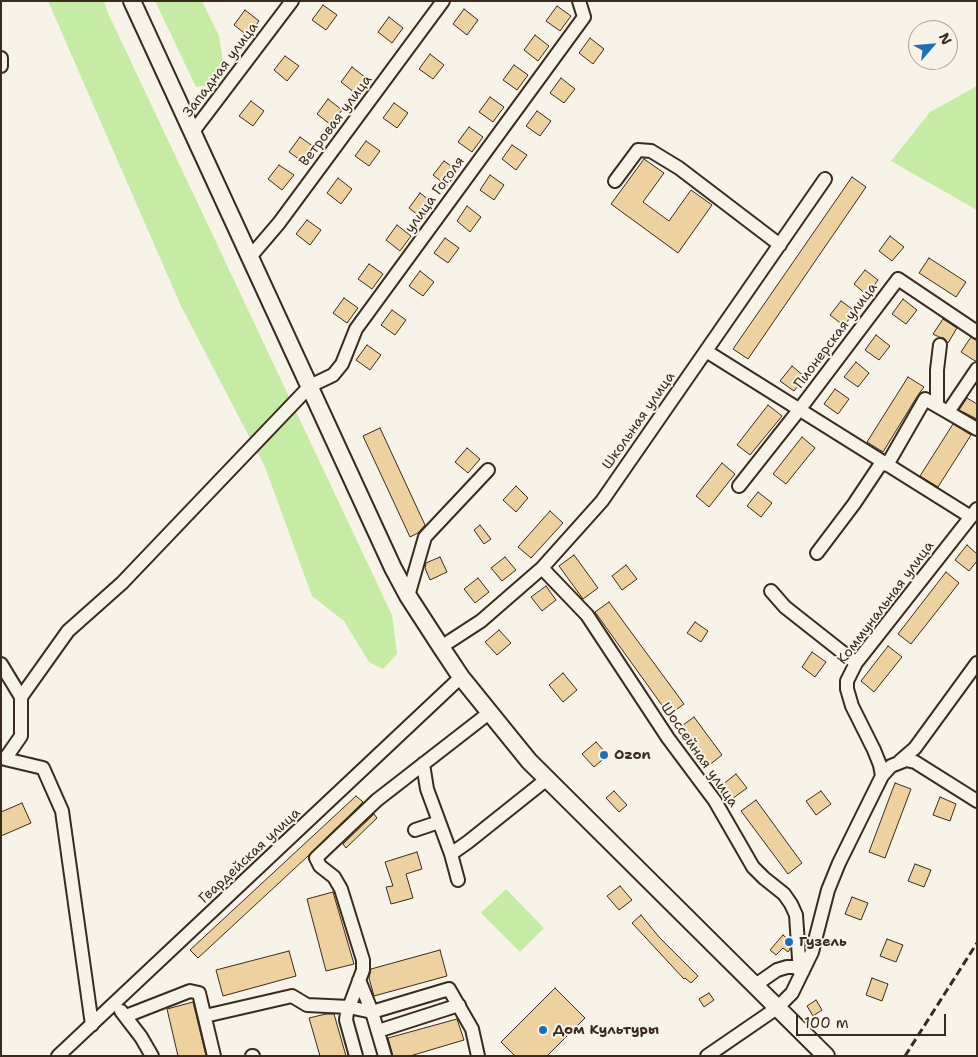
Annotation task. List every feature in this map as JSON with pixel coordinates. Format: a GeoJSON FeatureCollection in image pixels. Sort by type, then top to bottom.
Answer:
{"type":"FeatureCollection","features":[{"type":"Feature","properties":{"kind":"main road"},"geometry":{"type":"LineString","coordinates":[[132,1],[393,568],[408,596],[441,647],[461,677],[529,761],[826,1056]]}},
{"type":"Feature","properties":{"kind":"street","name":"Западная улица"},"geometry":{"type":"LineString","coordinates":[[192,133],[292,1]]}},
{"type":"Feature","properties":{"kind":"street","name":"Ветровая улица"},"geometry":{"type":"LineString","coordinates":[[250,257],[279,223],[444,1]]}},
{"type":"Feature","properties":{"kind":"street","name":"улица Гоголя"},"geometry":{"type":"LineString","coordinates":[[310,386],[333,375],[342,364],[356,329],[584,17],[579,1]]}},
{"type":"Feature","properties":{"kind":"street"},"geometry":{"type":"LineString","coordinates":[[1,58],[1,66]]}},
{"type":"Feature","properties":{"kind":"street"},"geometry":{"type":"LineString","coordinates":[[615,181],[638,150],[651,151],[679,168],[780,244]]}},
{"type":"Feature","properties":{"kind":"street","name":"Школьная улица"},"geometry":{"type":"LineString","coordinates":[[441,647],[480,621],[542,568],[602,501],[825,179]]}},
{"type":"Feature","properties":{"kind":"street","name":"Пионерская улица"},"geometry":{"type":"LineString","coordinates":[[739,486],[898,279],[977,332]]}},
{"type":"Feature","properties":{"kind":"street"},"geometry":{"type":"LineString","coordinates":[[940,345],[937,370],[943,409]]}},
{"type":"Feature","properties":{"kind":"street"},"geometry":{"type":"LineString","coordinates":[[706,351],[884,463],[974,513]]}},
{"type":"Feature","properties":{"kind":"street"},"geometry":{"type":"LineString","coordinates":[[943,409],[977,369]]}},
{"type":"Feature","properties":{"kind":"street"},"geometry":{"type":"LineString","coordinates":[[21,697],[68,631],[122,583],[310,386]]}},
{"type":"Feature","properties":{"kind":"street"},"geometry":{"type":"LineString","coordinates":[[817,552],[884,463],[925,399],[977,429]]}},
{"type":"Feature","properties":{"kind":"street"},"geometry":{"type":"LineString","coordinates":[[408,596],[425,536],[488,470]]}},
{"type":"Feature","properties":{"kind":"street","name":"Коммунальная улица"},"geometry":{"type":"LineString","coordinates":[[882,776],[874,750],[852,706],[847,689],[847,681],[856,663],[974,513]]}},
{"type":"Feature","properties":{"kind":"street","name":"Шоссейная улица"},"geometry":{"type":"LineString","coordinates":[[542,568],[587,615],[668,738],[715,800],[753,867],[784,894],[791,904],[796,915],[799,959],[803,971]]}},
{"type":"Feature","properties":{"kind":"street"},"geometry":{"type":"LineString","coordinates":[[771,591],[785,607],[856,663]]}},
{"type":"Feature","properties":{"kind":"street"},"geometry":{"type":"LineString","coordinates":[[707,1056],[777,1008],[792,993],[812,952],[828,890],[839,863],[882,776],[891,766],[915,748],[977,663]]}},
{"type":"Feature","properties":{"kind":"street"},"geometry":{"type":"LineString","coordinates":[[1,664],[21,697],[21,736],[3,759],[43,768],[62,811],[92,1025]]}},
{"type":"Feature","properties":{"kind":"street","name":"Гвардейская улица"},"geometry":{"type":"LineString","coordinates":[[58,1056],[461,677]]}},
{"type":"Feature","properties":{"kind":"street"},"geometry":{"type":"LineString","coordinates":[[356,1056],[346,1020],[363,970],[363,960],[341,889],[334,877],[320,866],[316,858],[377,800],[489,713]]}},
{"type":"Feature","properties":{"kind":"street"},"geometry":{"type":"LineString","coordinates":[[900,761],[914,762],[977,800]]}},
{"type":"Feature","properties":{"kind":"street"},"geometry":{"type":"LineString","coordinates":[[424,764],[427,789],[451,854],[458,880]]}},
{"type":"Feature","properties":{"kind":"street"},"geometry":{"type":"LineString","coordinates":[[451,854],[547,779]]}},
{"type":"Feature","properties":{"kind":"street"},"geometry":{"type":"LineString","coordinates":[[415,830],[439,822]]}},
{"type":"Feature","properties":{"kind":"street"},"geometry":{"type":"LineString","coordinates":[[754,986],[776,970],[794,967],[803,971]]}},
{"type":"Feature","properties":{"kind":"street"},"geometry":{"type":"LineString","coordinates":[[359,980],[372,1012],[385,1056]]}},
{"type":"Feature","properties":{"kind":"street"},"geometry":{"type":"LineString","coordinates":[[204,1016],[292,996],[307,1005],[349,1007],[372,1012],[449,989],[472,1029],[478,1056]]}},
{"type":"Feature","properties":{"kind":"street"},"geometry":{"type":"LineString","coordinates":[[126,1016],[190,991],[199,993],[214,1056]]}},
{"type":"Feature","properties":{"kind":"street"},"geometry":{"type":"LineString","coordinates":[[114,1004],[126,1016],[152,1056]]}},
{"type":"Feature","properties":{"kind":"street"},"geometry":{"type":"LineString","coordinates":[[378,1031],[459,1005]]}},
{"type":"Feature","properties":{"kind":"green space"},"geometry":{"type":"Polygon","coordinates":[[[48,1],[104,1],[107,11],[392,615],[397,654],[383,669],[369,662],[344,621],[312,596],[265,467],[181,306],[48,1]]]}},
{"type":"Feature","properties":{"kind":"green space"},"geometry":{"type":"Polygon","coordinates":[[[155,1],[202,1],[219,36],[223,61],[209,85],[196,87],[155,1]]]}},
{"type":"Feature","properties":{"kind":"green space"},"geometry":{"type":"Polygon","coordinates":[[[977,86],[977,210],[891,161],[930,112],[977,86]]]}},
{"type":"Feature","properties":{"kind":"green space"},"geometry":{"type":"Polygon","coordinates":[[[506,889],[544,928],[520,952],[481,913],[506,889]]]}},
{"type":"Feature","properties":{"kind":"building"},"geometry":{"type":"Polygon","coordinates":[[[323,5],[337,15],[326,30],[312,20],[323,5]]]}},
{"type":"Feature","properties":{"kind":"building"},"geometry":{"type":"Polygon","coordinates":[[[557,6],[571,16],[560,31],[546,21],[557,6]]]}},
{"type":"Feature","properties":{"kind":"building"},"geometry":{"type":"Polygon","coordinates":[[[464,9],[478,20],[467,35],[453,24],[464,9]]]}},
{"type":"Feature","properties":{"kind":"building"},"geometry":{"type":"Polygon","coordinates":[[[245,10],[259,21],[248,36],[234,25],[245,10]]]}},
{"type":"Feature","properties":{"kind":"building"},"geometry":{"type":"Polygon","coordinates":[[[389,17],[403,28],[392,43],[378,32],[389,17]]]}},
{"type":"Feature","properties":{"kind":"building"},"geometry":{"type":"Polygon","coordinates":[[[535,35],[549,46],[538,61],[524,50],[535,35]]]}},
{"type":"Feature","properties":{"kind":"building"},"geometry":{"type":"Polygon","coordinates":[[[590,38],[604,49],[593,64],[579,53],[590,38]]]}},
{"type":"Feature","properties":{"kind":"building"},"geometry":{"type":"Polygon","coordinates":[[[430,54],[444,65],[433,79],[419,69],[430,54]]]}},
{"type":"Feature","properties":{"kind":"building"},"geometry":{"type":"Polygon","coordinates":[[[285,56],[299,66],[287,81],[274,70],[285,56]]]}},
{"type":"Feature","properties":{"kind":"building"},"geometry":{"type":"Polygon","coordinates":[[[514,65],[528,75],[517,90],[503,80],[514,65]]]}},
{"type":"Feature","properties":{"kind":"building"},"geometry":{"type":"Polygon","coordinates":[[[352,67],[366,78],[355,93],[341,82],[352,67]]]}},
{"type":"Feature","properties":{"kind":"building"},"geometry":{"type":"Polygon","coordinates":[[[561,78],[575,89],[564,103],[550,93],[561,78]]]}},
{"type":"Feature","properties":{"kind":"building"},"geometry":{"type":"Polygon","coordinates":[[[490,97],[504,107],[493,122],[479,112],[490,97]]]}},
{"type":"Feature","properties":{"kind":"building"},"geometry":{"type":"Polygon","coordinates":[[[328,99],[342,110],[331,125],[317,114],[328,99]]]}},
{"type":"Feature","properties":{"kind":"building"},"geometry":{"type":"Polygon","coordinates":[[[251,101],[264,111],[253,126],[239,116],[251,101]]]}},
{"type":"Feature","properties":{"kind":"building"},"geometry":{"type":"Polygon","coordinates":[[[394,103],[408,113],[397,128],[383,118],[394,103]]]}},
{"type":"Feature","properties":{"kind":"building"},"geometry":{"type":"Polygon","coordinates":[[[537,111],[551,121],[540,136],[526,126],[537,111]]]}},
{"type":"Feature","properties":{"kind":"building"},"geometry":{"type":"Polygon","coordinates":[[[469,127],[483,137],[472,152],[458,142],[469,127]]]}},
{"type":"Feature","properties":{"kind":"building"},"geometry":{"type":"Polygon","coordinates":[[[300,137],[314,147],[303,162],[289,152],[300,137]]]}},
{"type":"Feature","properties":{"kind":"building"},"geometry":{"type":"Polygon","coordinates":[[[366,141],[380,151],[369,166],[355,156],[366,141]]]}},
{"type":"Feature","properties":{"kind":"building"},"geometry":{"type":"Polygon","coordinates":[[[512,145],[527,155],[516,170],[502,159],[512,145]]]}},
{"type":"Feature","properties":{"kind":"building"},"geometry":{"type":"Polygon","coordinates":[[[644,159],[664,173],[643,202],[669,221],[691,190],[712,205],[678,253],[611,204],[644,159]]]}},
{"type":"Feature","properties":{"kind":"building"},"geometry":{"type":"Polygon","coordinates":[[[444,161],[458,171],[447,186],[433,175],[444,161]]]}},
{"type":"Feature","properties":{"kind":"building"},"geometry":{"type":"Polygon","coordinates":[[[279,165],[294,175],[282,190],[268,179],[279,165]]]}},
{"type":"Feature","properties":{"kind":"building"},"geometry":{"type":"Polygon","coordinates":[[[490,175],[504,185],[494,200],[480,190],[490,175]]]}},
{"type":"Feature","properties":{"kind":"building"},"geometry":{"type":"Polygon","coordinates":[[[852,177],[866,187],[748,359],[733,349],[852,177]]]}},
{"type":"Feature","properties":{"kind":"building"},"geometry":{"type":"Polygon","coordinates":[[[338,178],[352,189],[341,204],[327,193],[338,178]]]}},
{"type":"Feature","properties":{"kind":"building"},"geometry":{"type":"Polygon","coordinates":[[[420,193],[434,204],[423,219],[409,208],[420,193]]]}},
{"type":"Feature","properties":{"kind":"building"},"geometry":{"type":"Polygon","coordinates":[[[467,206],[481,217],[470,232],[457,221],[467,206]]]}},
{"type":"Feature","properties":{"kind":"building"},"geometry":{"type":"Polygon","coordinates":[[[307,220],[321,230],[310,245],[296,234],[307,220]]]}},
{"type":"Feature","properties":{"kind":"building"},"geometry":{"type":"Polygon","coordinates":[[[397,225],[411,236],[400,251],[386,240],[397,225]]]}},
{"type":"Feature","properties":{"kind":"building"},"geometry":{"type":"Polygon","coordinates":[[[890,236],[904,247],[892,261],[879,251],[890,236]]]}},
{"type":"Feature","properties":{"kind":"building"},"geometry":{"type":"Polygon","coordinates":[[[445,238],[459,248],[448,263],[434,253],[445,238]]]}},
{"type":"Feature","properties":{"kind":"building"},"geometry":{"type":"Polygon","coordinates":[[[929,258],[966,282],[956,297],[919,273],[929,258]]]}},
{"type":"Feature","properties":{"kind":"building"},"geometry":{"type":"Polygon","coordinates":[[[369,264],[383,274],[372,289],[358,279],[369,264]]]}},
{"type":"Feature","properties":{"kind":"building"},"geometry":{"type":"Polygon","coordinates":[[[865,270],[878,280],[867,295],[854,284],[865,270]]]}},
{"type":"Feature","properties":{"kind":"building"},"geometry":{"type":"Polygon","coordinates":[[[420,271],[434,282],[423,296],[409,286],[420,271]]]}},
{"type":"Feature","properties":{"kind":"building"},"geometry":{"type":"Polygon","coordinates":[[[344,298],[358,308],[347,323],[333,313],[344,298]]]}},
{"type":"Feature","properties":{"kind":"building"},"geometry":{"type":"Polygon","coordinates":[[[903,299],[917,310],[906,324],[892,314],[903,299]]]}},
{"type":"Feature","properties":{"kind":"building"},"geometry":{"type":"Polygon","coordinates":[[[841,301],[855,311],[844,326],[830,315],[841,301]]]}},
{"type":"Feature","properties":{"kind":"building"},"geometry":{"type":"Polygon","coordinates":[[[392,310],[406,320],[395,335],[381,325],[392,310]]]}},
{"type":"Feature","properties":{"kind":"building"},"geometry":{"type":"Polygon","coordinates":[[[943,319],[957,328],[948,343],[944,338],[933,334],[943,319]]]}},
{"type":"Feature","properties":{"kind":"building"},"geometry":{"type":"Polygon","coordinates":[[[876,335],[890,346],[879,360],[865,350],[876,335]]]}},
{"type":"Feature","properties":{"kind":"building"},"geometry":{"type":"Polygon","coordinates":[[[971,337],[977,341],[977,361],[961,352],[971,337]]]}},
{"type":"Feature","properties":{"kind":"building"},"geometry":{"type":"Polygon","coordinates":[[[367,345],[381,355],[370,370],[356,360],[367,345]]]}},
{"type":"Feature","properties":{"kind":"building"},"geometry":{"type":"Polygon","coordinates":[[[856,362],[869,373],[858,387],[844,377],[856,362]]]}},
{"type":"Feature","properties":{"kind":"building"},"geometry":{"type":"Polygon","coordinates":[[[792,366],[805,377],[794,391],[780,381],[792,366]]]}},
{"type":"Feature","properties":{"kind":"building"},"geometry":{"type":"Polygon","coordinates":[[[908,377],[924,387],[883,452],[867,442],[908,377]]]}},
{"type":"Feature","properties":{"kind":"building"},"geometry":{"type":"Polygon","coordinates":[[[835,389],[849,399],[838,414],[824,404],[835,389]]]}},
{"type":"Feature","properties":{"kind":"building"},"geometry":{"type":"Polygon","coordinates":[[[967,398],[977,404],[977,419],[959,410],[967,398]]]}},
{"type":"Feature","properties":{"kind":"building"},"geometry":{"type":"Polygon","coordinates":[[[768,405],[782,416],[750,455],[737,445],[768,405]]]}},
{"type":"Feature","properties":{"kind":"building"},"geometry":{"type":"Polygon","coordinates":[[[953,424],[971,435],[938,487],[920,476],[953,424]]]}},
{"type":"Feature","properties":{"kind":"building"},"geometry":{"type":"Polygon","coordinates":[[[380,428],[425,525],[418,533],[410,537],[363,436],[380,428]]]}},
{"type":"Feature","properties":{"kind":"building"},"geometry":{"type":"Polygon","coordinates":[[[802,437],[815,448],[786,484],[773,474],[802,437]]]}},
{"type":"Feature","properties":{"kind":"building"},"geometry":{"type":"Polygon","coordinates":[[[467,448],[480,459],[468,473],[455,462],[467,448]]]}},
{"type":"Feature","properties":{"kind":"building"},"geometry":{"type":"Polygon","coordinates":[[[722,463],[735,474],[709,507],[696,496],[722,463]]]}},
{"type":"Feature","properties":{"kind":"building"},"geometry":{"type":"Polygon","coordinates":[[[516,486],[528,498],[516,512],[503,500],[516,486]]]}},
{"type":"Feature","properties":{"kind":"building"},"geometry":{"type":"Polygon","coordinates":[[[758,492],[772,503],[761,517],[747,506],[758,492]]]}},
{"type":"Feature","properties":{"kind":"building"},"geometry":{"type":"Polygon","coordinates":[[[550,511],[563,523],[531,558],[518,547],[550,511]]]}},
{"type":"Feature","properties":{"kind":"building"},"geometry":{"type":"Polygon","coordinates":[[[480,525],[491,539],[484,544],[474,530],[480,525]]]}},
{"type":"Feature","properties":{"kind":"building"},"geometry":{"type":"Polygon","coordinates":[[[967,545],[977,554],[977,561],[969,571],[955,560],[967,545]]]}},
{"type":"Feature","properties":{"kind":"building"},"geometry":{"type":"Polygon","coordinates":[[[574,555],[598,588],[583,599],[559,566],[574,555]]]}},
{"type":"Feature","properties":{"kind":"building"},"geometry":{"type":"Polygon","coordinates":[[[440,557],[447,572],[430,580],[425,568],[426,563],[440,557]]]}},
{"type":"Feature","properties":{"kind":"building"},"geometry":{"type":"Polygon","coordinates":[[[505,557],[516,570],[502,581],[491,568],[505,557]]]}},
{"type":"Feature","properties":{"kind":"building"},"geometry":{"type":"Polygon","coordinates":[[[626,565],[637,579],[622,590],[612,576],[626,565]]]}},
{"type":"Feature","properties":{"kind":"building"},"geometry":{"type":"Polygon","coordinates":[[[946,572],[959,583],[911,644],[898,634],[946,572]]]}},
{"type":"Feature","properties":{"kind":"building"},"geometry":{"type":"Polygon","coordinates":[[[478,578],[489,592],[475,603],[464,589],[478,578]]]}},
{"type":"Feature","properties":{"kind":"building"},"geometry":{"type":"Polygon","coordinates":[[[546,586],[556,600],[542,611],[531,597],[546,586]]]}},
{"type":"Feature","properties":{"kind":"building"},"geometry":{"type":"Polygon","coordinates":[[[609,602],[684,704],[669,715],[595,612],[609,602]]]}},
{"type":"Feature","properties":{"kind":"building"},"geometry":{"type":"Polygon","coordinates":[[[695,622],[708,631],[701,642],[687,633],[695,622]]]}},
{"type":"Feature","properties":{"kind":"building"},"geometry":{"type":"Polygon","coordinates":[[[499,630],[511,643],[497,655],[485,642],[499,630]]]}},
{"type":"Feature","properties":{"kind":"building"},"geometry":{"type":"Polygon","coordinates":[[[888,646],[902,657],[874,692],[861,681],[888,646]]]}},
{"type":"Feature","properties":{"kind":"building"},"geometry":{"type":"Polygon","coordinates":[[[812,652],[826,662],[815,677],[802,667],[812,652]]]}},
{"type":"Feature","properties":{"kind":"building"},"geometry":{"type":"Polygon","coordinates":[[[563,673],[577,690],[563,702],[549,685],[563,673]]]}},
{"type":"Feature","properties":{"kind":"building"},"geometry":{"type":"Polygon","coordinates":[[[694,717],[722,755],[708,766],[679,728],[694,717]]]}},
{"type":"Feature","properties":{"kind":"building"},"geometry":{"type":"Polygon","coordinates":[[[596,742],[608,755],[594,767],[582,754],[596,742]]]}},
{"type":"Feature","properties":{"kind":"building"},"geometry":{"type":"Polygon","coordinates":[[[736,774],[747,788],[732,799],[722,785],[736,774]]]}},
{"type":"Feature","properties":{"kind":"building"},"geometry":{"type":"Polygon","coordinates":[[[895,783],[911,789],[885,858],[869,852],[895,783]]]}},
{"type":"Feature","properties":{"kind":"building"},"geometry":{"type":"Polygon","coordinates":[[[614,791],[627,805],[619,812],[606,798],[614,791]]]}},
{"type":"Feature","properties":{"kind":"building"},"geometry":{"type":"Polygon","coordinates":[[[821,791],[831,804],[816,815],[806,801],[821,791]]]}},
{"type":"Feature","properties":{"kind":"building"},"geometry":{"type":"Polygon","coordinates":[[[356,796],[363,802],[308,856],[198,958],[190,950],[356,796]]]}},
{"type":"Feature","properties":{"kind":"building"},"geometry":{"type":"Polygon","coordinates":[[[940,797],[956,804],[950,821],[933,815],[940,797]]]}},
{"type":"Feature","properties":{"kind":"building"},"geometry":{"type":"Polygon","coordinates":[[[756,800],[802,863],[788,874],[741,811],[756,800]]]}},
{"type":"Feature","properties":{"kind":"building"},"geometry":{"type":"Polygon","coordinates":[[[22,803],[31,823],[1,836],[1,812],[22,803]]]}},
{"type":"Feature","properties":{"kind":"building"},"geometry":{"type":"Polygon","coordinates":[[[374,814],[377,818],[346,848],[343,844],[374,814]]]}},
{"type":"Feature","properties":{"kind":"building"},"geometry":{"type":"Polygon","coordinates":[[[417,852],[422,869],[406,874],[413,898],[391,904],[386,887],[393,886],[385,862],[417,852]]]}},
{"type":"Feature","properties":{"kind":"building"},"geometry":{"type":"Polygon","coordinates":[[[915,864],[931,870],[924,887],[908,881],[915,864]]]}},
{"type":"Feature","properties":{"kind":"building"},"geometry":{"type":"Polygon","coordinates":[[[620,886],[632,900],[619,910],[607,896],[620,886]]]}},
{"type":"Feature","properties":{"kind":"building"},"geometry":{"type":"Polygon","coordinates":[[[333,892],[354,964],[326,971],[307,899],[333,892]]]}},
{"type":"Feature","properties":{"kind":"building"},"geometry":{"type":"Polygon","coordinates":[[[852,897],[868,903],[861,920],[845,914],[852,897]]]}},
{"type":"Feature","properties":{"kind":"building"},"geometry":{"type":"Polygon","coordinates":[[[641,915],[659,937],[698,976],[691,983],[684,979],[632,923],[641,915]]]}},
{"type":"Feature","properties":{"kind":"building"},"geometry":{"type":"Polygon","coordinates":[[[783,935],[790,941],[790,949],[788,952],[783,948],[776,955],[770,950],[783,935]]]}},
{"type":"Feature","properties":{"kind":"building"},"geometry":{"type":"Polygon","coordinates":[[[887,939],[903,945],[896,962],[880,956],[887,939]]]}},
{"type":"Feature","properties":{"kind":"building"},"geometry":{"type":"Polygon","coordinates":[[[440,950],[447,976],[374,996],[369,978],[371,969],[440,950]]]}},
{"type":"Feature","properties":{"kind":"building"},"geometry":{"type":"Polygon","coordinates":[[[289,951],[296,976],[223,996],[216,970],[289,951]]]}},
{"type":"Feature","properties":{"kind":"building"},"geometry":{"type":"Polygon","coordinates":[[[872,978],[888,984],[882,1001],[866,995],[872,978]]]}},
{"type":"Feature","properties":{"kind":"building","name":"Дом Культуры"},"geometry":{"type":"Polygon","coordinates":[[[555,988],[585,1018],[547,1056],[515,1056],[501,1042],[555,988]]]}},
{"type":"Feature","properties":{"kind":"building"},"geometry":{"type":"Polygon","coordinates":[[[709,993],[714,1000],[704,1007],[699,999],[709,993]]]}},
{"type":"Feature","properties":{"kind":"building"},"geometry":{"type":"Polygon","coordinates":[[[816,1000],[822,1010],[813,1016],[807,1006],[816,1000]]]}},
{"type":"Feature","properties":{"kind":"building"},"geometry":{"type":"Polygon","coordinates":[[[193,1002],[206,1056],[178,1056],[167,1009],[193,1002]]]}},
{"type":"Feature","properties":{"kind":"building"},"geometry":{"type":"Polygon","coordinates":[[[334,1014],[346,1056],[320,1056],[309,1018],[334,1014]]]}},
{"type":"Feature","properties":{"kind":"building"},"geometry":{"type":"Polygon","coordinates":[[[457,1019],[464,1040],[410,1056],[393,1056],[388,1038],[457,1019]]]}},
{"type":"Feature","properties":{"kind":"railway"},"geometry":{"type":"LineString","coordinates":[[905,1056],[977,943]]}},
{"type":"Feature","properties":{"kind":"place","name":"Ozon"},"geometry":{"type":"Point","coordinates":[604,755]}},
{"type":"Feature","properties":{"kind":"place","name":"Гузель"},"geometry":{"type":"Point","coordinates":[789,942]}},
{"type":"Feature","properties":{"kind":"place","name":"Дом Культуры"},"geometry":{"type":"Point","coordinates":[543,1030]}}]}
